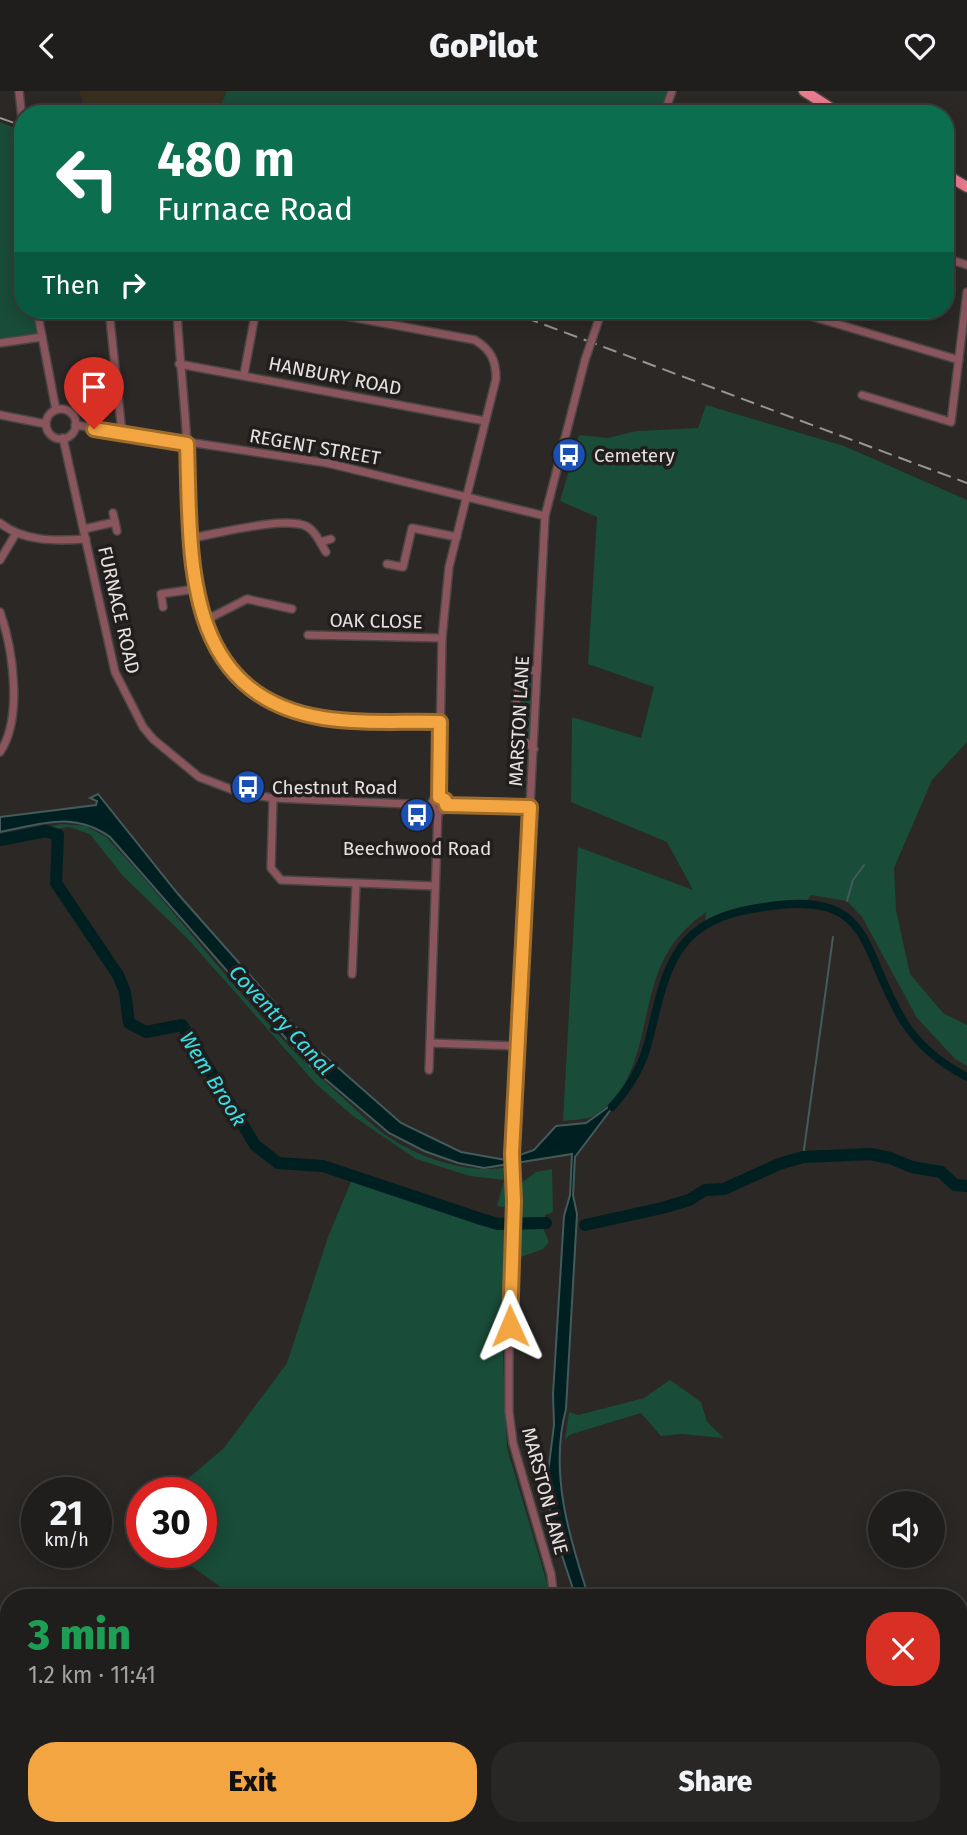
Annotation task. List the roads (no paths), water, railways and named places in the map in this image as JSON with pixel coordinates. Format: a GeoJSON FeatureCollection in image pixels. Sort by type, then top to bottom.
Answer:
{"type":"FeatureCollection","features":[{"type":"Feature","properties":{"kind":"main road"},"geometry":{"type":"LineString","coordinates":[[804,91],[826,105]]}},
{"type":"Feature","properties":{"kind":"street"},"geometry":{"type":"LineString","coordinates":[[862,395],[951,422],[962,364],[967,292]]}},
{"type":"Feature","properties":{"kind":"street"},"geometry":{"type":"LineString","coordinates":[[38,319],[57,410]]}},
{"type":"Feature","properties":{"kind":"street"},"geometry":{"type":"LineString","coordinates":[[110,319],[123,420],[121,433]]}},
{"type":"Feature","properties":{"kind":"street"},"geometry":{"type":"LineString","coordinates":[[177,319],[195,589],[215,647],[248,687],[281,706],[326,719],[440,722]]}},
{"type":"Feature","properties":{"kind":"street"},"geometry":{"type":"LineString","coordinates":[[244,374],[254,319]]}},
{"type":"Feature","properties":{"kind":"street"},"geometry":{"type":"LineString","coordinates":[[365,319],[475,340],[488,348],[496,364],[496,379],[449,566],[442,638],[439,797]]}},
{"type":"Feature","properties":{"kind":"street","name":"MARSTON LANE"},"geometry":{"type":"LineString","coordinates":[[553,1589],[551,1574],[513,1443],[509,1412],[512,1154],[545,516],[585,360],[599,319]]}},
{"type":"Feature","properties":{"kind":"street"},"geometry":{"type":"LineString","coordinates":[[819,319],[962,364]]}},
{"type":"Feature","properties":{"kind":"street"},"geometry":{"type":"LineString","coordinates":[[0,343],[41,337]]}},
{"type":"Feature","properties":{"kind":"street","name":"HANBURY ROAD"},"geometry":{"type":"LineString","coordinates":[[179,364],[485,421]]}},
{"type":"Feature","properties":{"kind":"street"},"geometry":{"type":"LineString","coordinates":[[57,410],[68,411],[75,425],[73,432],[63,438],[51,435],[46,424],[49,415],[57,410]]}},
{"type":"Feature","properties":{"kind":"street"},"geometry":{"type":"LineString","coordinates":[[0,415],[46,424]]}},
{"type":"Feature","properties":{"kind":"street","name":"REGENT STREET"},"geometry":{"type":"LineString","coordinates":[[75,425],[327,463],[545,516]]}},
{"type":"Feature","properties":{"kind":"street","name":"FURNACE ROAD"},"geometry":{"type":"LineString","coordinates":[[63,438],[115,672],[143,727],[171,756],[198,776],[241,793],[273,798],[431,805]]}},
{"type":"Feature","properties":{"kind":"street"},"geometry":{"type":"LineString","coordinates":[[113,513],[117,531]]}},
{"type":"Feature","properties":{"kind":"street"},"geometry":{"type":"LineString","coordinates":[[0,523],[15,535],[62,541],[86,539]]}},
{"type":"Feature","properties":{"kind":"street"},"geometry":{"type":"LineString","coordinates":[[84,529],[115,523]]}},
{"type":"Feature","properties":{"kind":"street"},"geometry":{"type":"LineString","coordinates":[[191,538],[272,525],[297,524],[315,533],[326,552]]}},
{"type":"Feature","properties":{"kind":"street"},"geometry":{"type":"LineString","coordinates":[[387,564],[403,567],[412,528],[457,537]]}},
{"type":"Feature","properties":{"kind":"street"},"geometry":{"type":"LineString","coordinates":[[0,560],[15,535]]}},
{"type":"Feature","properties":{"kind":"street"},"geometry":{"type":"LineString","coordinates":[[320,542],[331,539]]}},
{"type":"Feature","properties":{"kind":"street"},"geometry":{"type":"LineString","coordinates":[[163,607],[162,594],[195,589]]}},
{"type":"Feature","properties":{"kind":"street"},"geometry":{"type":"LineString","coordinates":[[204,621],[247,599],[292,609]]}},
{"type":"Feature","properties":{"kind":"street"},"geometry":{"type":"LineString","coordinates":[[0,612],[13,654],[12,719],[0,753]]}},
{"type":"Feature","properties":{"kind":"street","name":"OAK CLOSE"},"geometry":{"type":"LineString","coordinates":[[308,635],[442,638]]}},
{"type":"Feature","properties":{"kind":"street","name":"MARSTON LANE"},"geometry":{"type":"LineString","coordinates":[[534,749],[517,734],[514,705],[517,688],[525,673],[537,669]]}},
{"type":"Feature","properties":{"kind":"street"},"geometry":{"type":"LineString","coordinates":[[438,811],[431,805],[433,799],[439,797],[445,800],[446,805]]}},
{"type":"Feature","properties":{"kind":"street"},"geometry":{"type":"LineString","coordinates":[[273,798],[271,854],[274,875],[291,882],[435,886]]}},
{"type":"Feature","properties":{"kind":"street"},"geometry":{"type":"LineString","coordinates":[[438,811],[446,805],[530,807]]}},
{"type":"Feature","properties":{"kind":"street"},"geometry":{"type":"LineString","coordinates":[[429,1070],[438,811]]}},
{"type":"Feature","properties":{"kind":"street"},"geometry":{"type":"LineString","coordinates":[[352,974],[356,884]]}},
{"type":"Feature","properties":{"kind":"street"},"geometry":{"type":"LineString","coordinates":[[430,1044],[519,1046]]}},
{"type":"Feature","properties":{"kind":"water"},"geometry":{"type":"Polygon","coordinates":[[[98,794],[178,894],[310,1043],[401,1123],[461,1152],[506,1160],[534,1150],[556,1126],[586,1123],[618,1100],[575,1157],[573,1195],[577,1214],[566,1409],[560,1457],[568,1528],[586,1589],[573,1589],[551,1522],[547,1481],[554,1425],[553,1394],[564,1216],[570,1195],[572,1154],[484,1168],[458,1163],[424,1151],[389,1133],[311,1067],[110,837],[83,824],[70,822],[44,823],[0,832],[0,817],[96,805],[97,801],[90,798],[98,794]]]}},
{"type":"Feature","properties":{"kind":"waterway","name":"Wem Brook"},"geometry":{"type":"LineString","coordinates":[[0,840],[46,831],[58,835],[56,883],[118,975],[125,992],[129,1023],[146,1032],[182,1025],[255,1145],[278,1163],[323,1166],[498,1224],[546,1223]]}},
{"type":"Feature","properties":{"kind":"waterway"},"geometry":{"type":"LineString","coordinates":[[847,901],[853,880],[864,865]]}},
{"type":"Feature","properties":{"kind":"waterway","name":"Coventry Canal"},"geometry":{"type":"LineString","coordinates":[[612,1107],[639,1068],[665,979],[687,940],[713,921],[733,913],[764,907],[800,904],[827,907],[846,916],[859,931],[910,1031],[932,1054],[967,1077]]}},
{"type":"Feature","properties":{"kind":"waterway"},"geometry":{"type":"LineString","coordinates":[[803,1157],[833,937]]}},
{"type":"Feature","properties":{"kind":"waterway","name":"Wem Brook"},"geometry":{"type":"LineString","coordinates":[[585,1225],[689,1200],[705,1190],[724,1189],[779,1164],[803,1157],[870,1154],[912,1167],[941,1172],[955,1185],[967,1186]]}},
{"type":"Feature","properties":{"kind":"railway"},"geometry":{"type":"LineString","coordinates":[[0,118],[14,123]]}},
{"type":"Feature","properties":{"kind":"railway"},"geometry":{"type":"LineString","coordinates":[[529,319],[967,483]]}},
{"type":"Feature","properties":{"kind":"place","name":"Cemetery"},"geometry":{"type":"Point","coordinates":[569,455]}},
{"type":"Feature","properties":{"kind":"place","name":"Chestnut Road"},"geometry":{"type":"Point","coordinates":[248,787]}},
{"type":"Feature","properties":{"kind":"place","name":"Beechwood Road"},"geometry":{"type":"Point","coordinates":[417,815]}}]}
